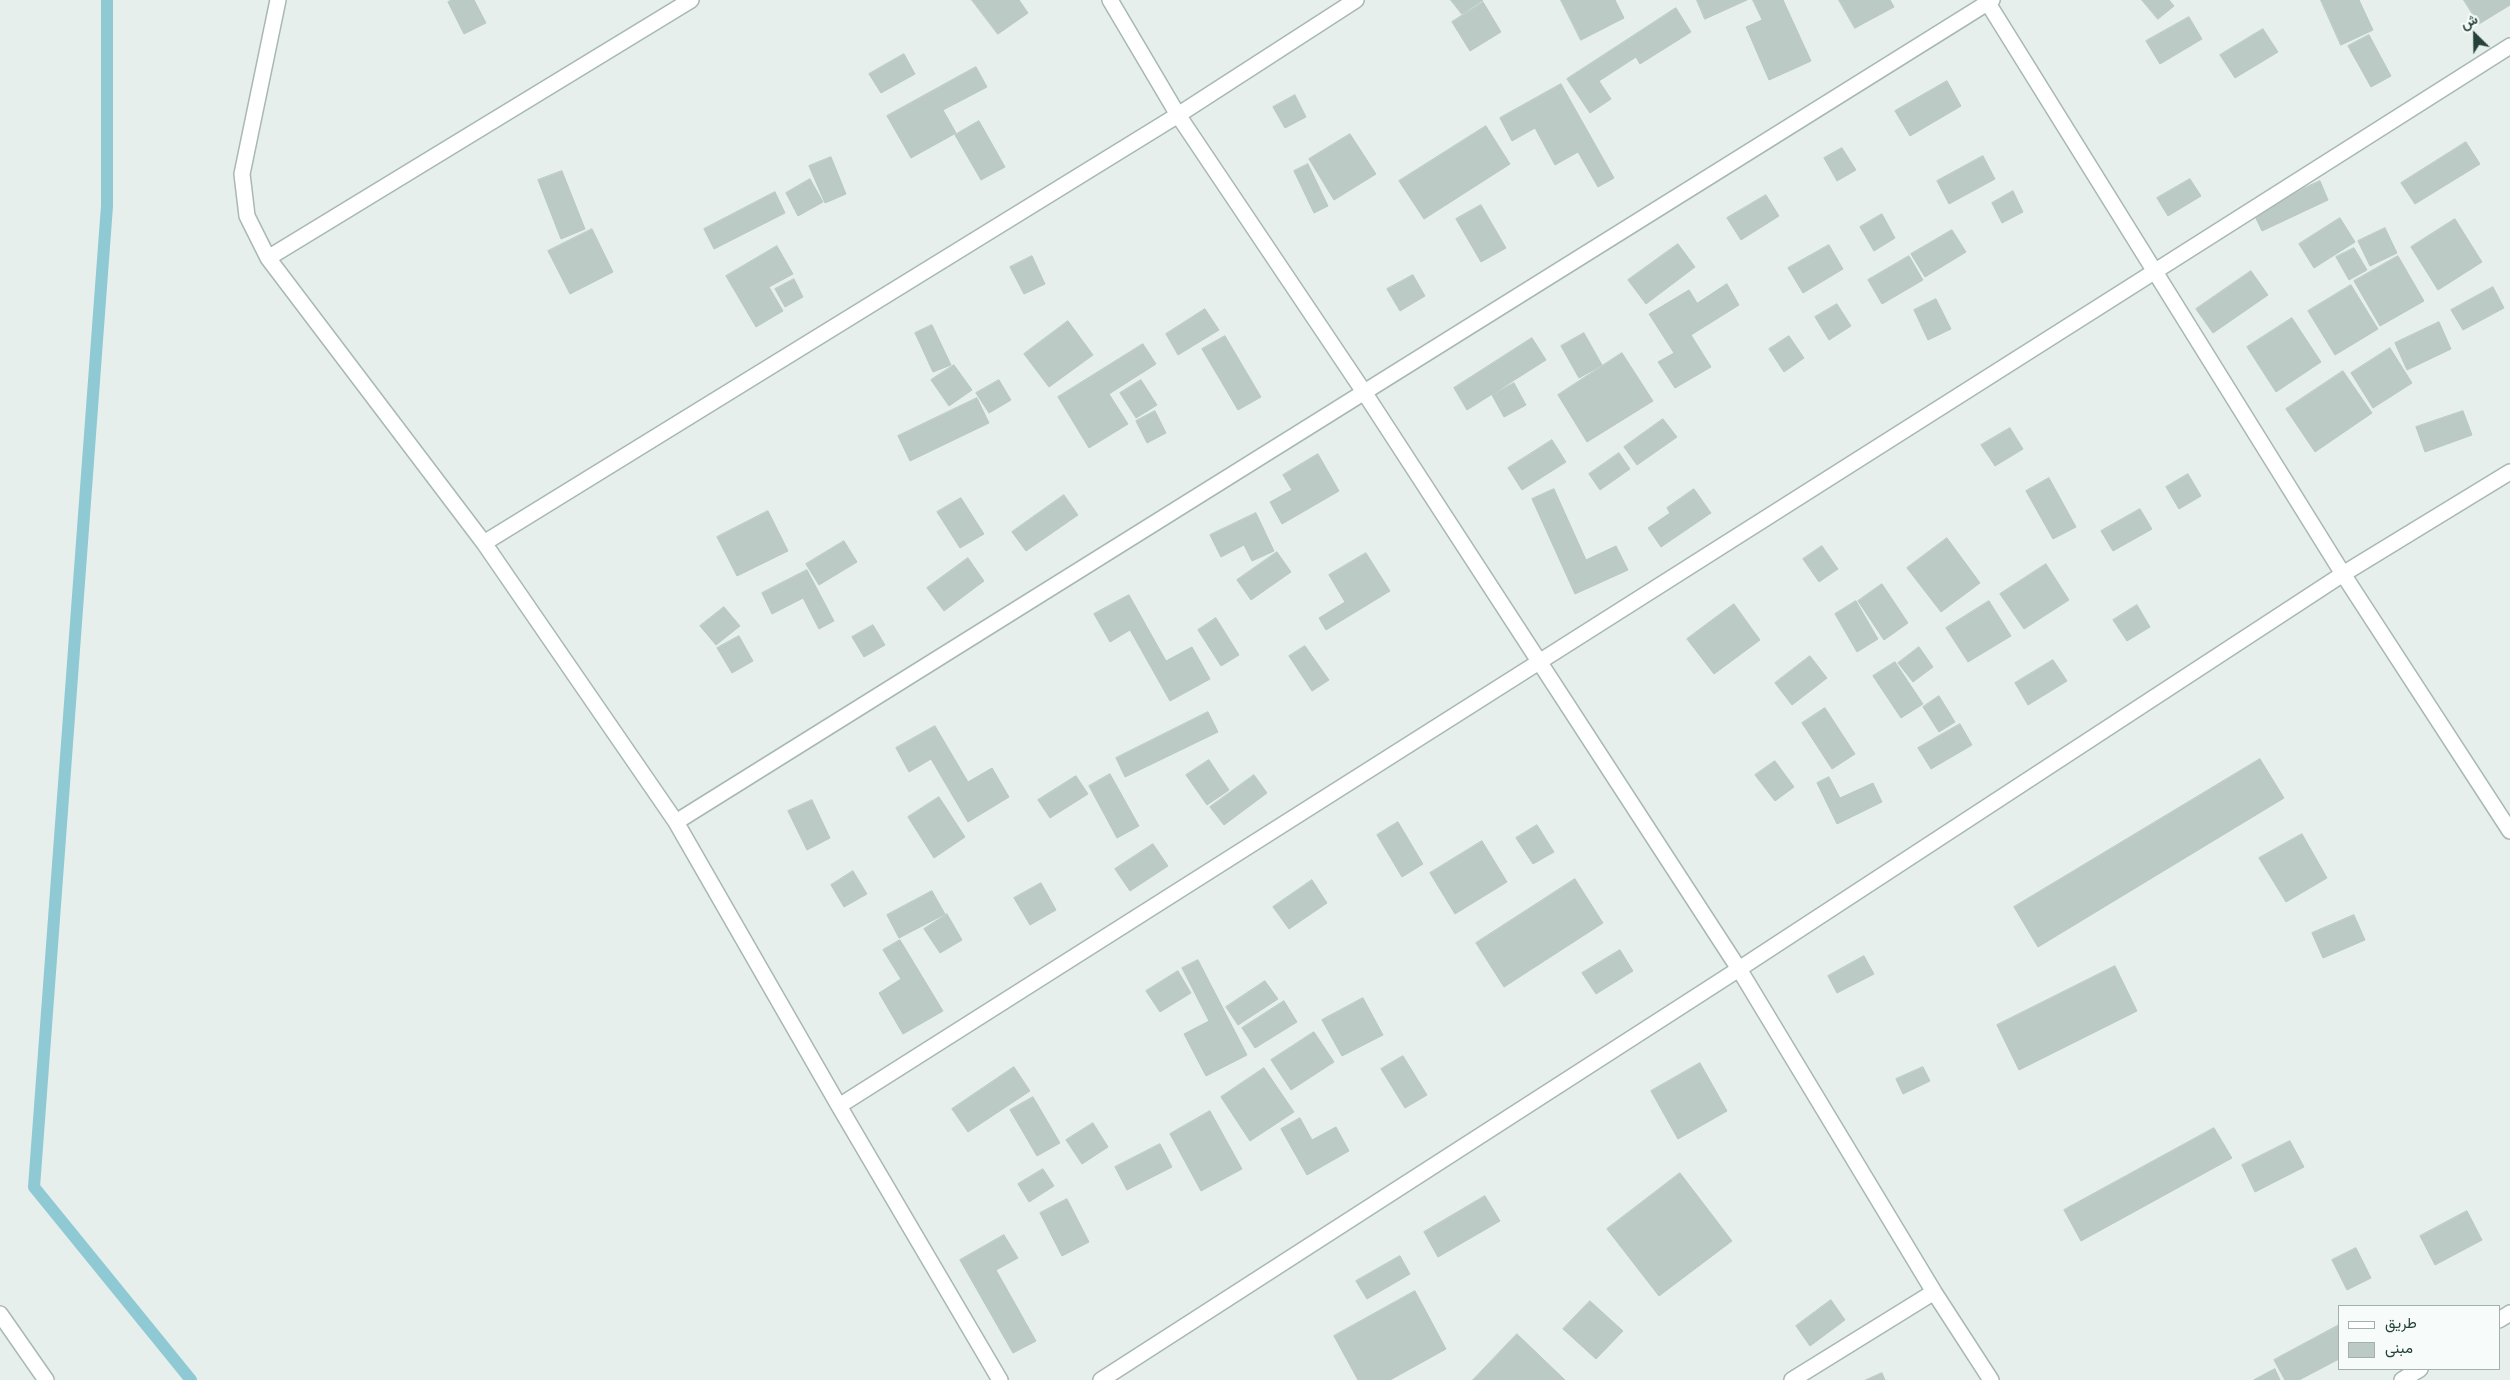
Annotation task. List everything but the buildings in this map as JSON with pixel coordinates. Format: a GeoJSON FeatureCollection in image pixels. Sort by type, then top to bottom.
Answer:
{"type":"FeatureCollection","features":[{"type":"Feature","properties":{"kind":"street"},"geometry":{"type":"LineString","coordinates":[[278,0],[242,174],[247,216],[268,258],[484,542],[676,822],[839,1106],[1000,1380]]}},
{"type":"Feature","properties":{"kind":"street"},"geometry":{"type":"LineString","coordinates":[[268,258],[690,0]]}},
{"type":"Feature","properties":{"kind":"street"},"geometry":{"type":"LineString","coordinates":[[1110,0],[1178,115],[1540,659],[1739,969],[1934,1292],[1991,1380]]}},
{"type":"Feature","properties":{"kind":"street"},"geometry":{"type":"LineString","coordinates":[[484,542],[1178,115],[1356,0]]}},
{"type":"Feature","properties":{"kind":"street"},"geometry":{"type":"LineString","coordinates":[[676,822],[1989,1],[2343,574],[2510,831]]}},
{"type":"Feature","properties":{"kind":"street"},"geometry":{"type":"LineString","coordinates":[[839,1106],[1540,659],[2510,46]]}},
{"type":"Feature","properties":{"kind":"street"},"geometry":{"type":"LineString","coordinates":[[1101,1380],[1739,969],[2343,574],[2510,472]]}},
{"type":"Feature","properties":{"kind":"street"},"geometry":{"type":"LineString","coordinates":[[1792,1380],[1934,1292]]}},
{"type":"Feature","properties":{"kind":"street"},"geometry":{"type":"LineString","coordinates":[[0,1314],[46,1380]]}},
{"type":"Feature","properties":{"kind":"street"},"geometry":{"type":"LineString","coordinates":[[2402,1380],[2418,1370]]}},
{"type":"Feature","properties":{"kind":"waterway"},"geometry":{"type":"LineString","coordinates":[[107,0],[107,206],[34,1187],[191,1380]]}}]}
